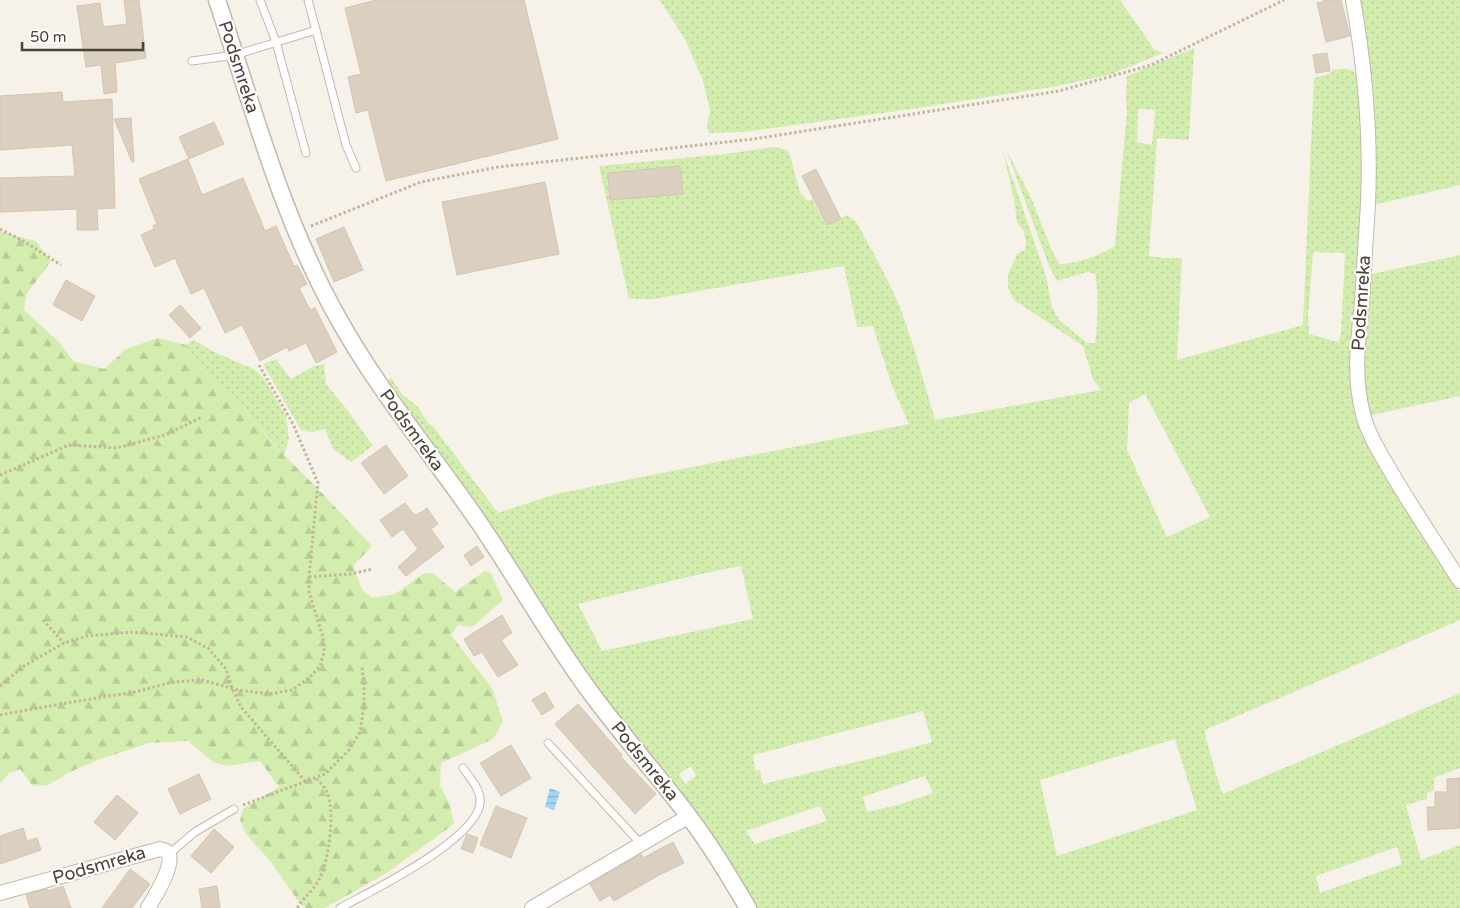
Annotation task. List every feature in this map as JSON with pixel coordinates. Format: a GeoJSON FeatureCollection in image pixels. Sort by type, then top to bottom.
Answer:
{"type":"FeatureCollection","features":[{"type":"Feature","properties":{"kind":"street","name":"Podsmreka"},"geometry":{"type":"LineString","coordinates":[[217,0],[272,168],[296,232],[337,318],[374,379],[480,523],[559,649],[586,687],[689,816],[730,877],[748,908]]}},
{"type":"Feature","properties":{"kind":"street","name":"Podsmreka"},"geometry":{"type":"LineString","coordinates":[[1353,0],[1361,47],[1370,155],[1356,379],[1359,399],[1370,433],[1389,468],[1460,581]]}},
{"type":"Feature","properties":{"kind":"street","name":"Podsmreka"},"geometry":{"type":"LineString","coordinates":[[532,908],[689,816]]}},
{"type":"Feature","properties":{"kind":"street","name":"Podsmreka"},"geometry":{"type":"LineString","coordinates":[[0,893],[160,848],[166,850],[169,854],[169,860],[165,877],[148,908]]}},
{"type":"Feature","properties":{"kind":"lane"},"geometry":{"type":"LineString","coordinates":[[260,0],[276,42],[306,153]]}},
{"type":"Feature","properties":{"kind":"lane"},"geometry":{"type":"LineString","coordinates":[[308,0],[346,145],[356,168]]}},
{"type":"Feature","properties":{"kind":"lane"},"geometry":{"type":"LineString","coordinates":[[192,61],[235,55],[316,30]]}},
{"type":"Feature","properties":{"kind":"lane"},"geometry":{"type":"LineString","coordinates":[[548,743],[641,844]]}},
{"type":"Feature","properties":{"kind":"lane"},"geometry":{"type":"LineString","coordinates":[[340,908],[416,866],[446,846],[476,815],[481,799],[478,789],[463,768]]}},
{"type":"Feature","properties":{"kind":"lane"},"geometry":{"type":"LineString","coordinates":[[169,854],[195,832],[234,809]]}},
{"type":"Feature","properties":{"kind":"path"},"geometry":{"type":"LineString","coordinates":[[296,232],[421,182],[498,167],[754,140],[1059,91],[1151,65],[1284,0]]}},
{"type":"Feature","properties":{"kind":"path"},"geometry":{"type":"LineString","coordinates":[[0,229],[25,242],[61,265]]}},
{"type":"Feature","properties":{"kind":"path"},"geometry":{"type":"LineString","coordinates":[[0,715],[135,692],[173,682],[202,680],[232,688],[269,694],[292,690],[309,678],[320,666],[324,652],[323,637],[309,592],[318,483],[293,424],[259,365]]}},
{"type":"Feature","properties":{"kind":"path"},"geometry":{"type":"LineString","coordinates":[[0,475],[69,445],[117,448],[165,435],[202,418]]}},
{"type":"Feature","properties":{"kind":"path"},"geometry":{"type":"LineString","coordinates":[[309,577],[350,574],[373,569]]}},
{"type":"Feature","properties":{"kind":"path"},"geometry":{"type":"LineString","coordinates":[[43,620],[64,643]]}},
{"type":"Feature","properties":{"kind":"path"},"geometry":{"type":"LineString","coordinates":[[0,686],[24,666],[64,643],[87,636],[133,632],[187,638],[208,649],[226,669],[241,707],[305,781]]}},
{"type":"Feature","properties":{"kind":"path"},"geometry":{"type":"LineString","coordinates":[[234,809],[325,774],[350,750],[360,732],[364,706],[362,667]]}},
{"type":"Feature","properties":{"kind":"path"},"geometry":{"type":"LineString","coordinates":[[298,908],[320,879],[329,846],[331,827],[330,802],[326,790],[316,778]]}},
{"type":"Feature","properties":{"kind":"green space"},"geometry":{"type":"Polygon","coordinates":[[[660,0],[1120,0],[1154,49],[1163,53],[1112,74],[1058,86],[912,109],[743,132],[709,133],[707,126],[710,110],[703,81],[686,41],[660,0]]]}},
{"type":"Feature","properties":{"kind":"green space"},"geometry":{"type":"Polygon","coordinates":[[[1356,0],[1460,0],[1460,185],[1373,205],[1356,0]]]}},
{"type":"Feature","properties":{"kind":"green space"},"geometry":{"type":"Polygon","coordinates":[[[1194,48],[1189,140],[1157,138],[1149,256],[1182,258],[1177,360],[1303,325],[1314,78],[1330,74],[1333,70],[1343,69],[1353,71],[1358,76],[1363,144],[1360,252],[1350,371],[1352,388],[1419,529],[1460,592],[1460,620],[1205,730],[1206,739],[1223,794],[1460,693],[1460,768],[1434,778],[1434,790],[1427,793],[1427,799],[1406,805],[1421,860],[1460,845],[1460,908],[758,908],[679,788],[584,671],[486,517],[407,410],[388,381],[391,378],[402,394],[417,406],[498,513],[556,494],[909,424],[892,386],[873,326],[857,327],[844,266],[653,299],[629,299],[599,166],[725,154],[774,147],[787,150],[800,192],[808,201],[812,199],[827,226],[847,215],[857,223],[900,307],[935,420],[1101,390],[1093,379],[1083,346],[1014,300],[1008,288],[1008,275],[1017,254],[1025,250],[1026,241],[1024,231],[1017,222],[1014,199],[1003,151],[1046,276],[1052,308],[1060,321],[1087,343],[1095,343],[1098,308],[1095,274],[1088,272],[1057,281],[1049,266],[1006,149],[1031,198],[1053,253],[1060,264],[1089,258],[1115,246],[1127,111],[1127,76],[1194,48]],[[1138,109],[1137,142],[1152,145],[1155,110],[1138,109]],[[1313,252],[1308,317],[1309,334],[1338,342],[1341,334],[1345,253],[1313,252]],[[1145,394],[1129,403],[1127,450],[1167,537],[1210,517],[1145,394]],[[741,566],[578,604],[602,651],[753,619],[741,566]],[[923,711],[753,755],[755,770],[760,770],[763,784],[932,742],[923,711]],[[1175,739],[1040,780],[1057,856],[1197,810],[1175,739]],[[691,766],[679,774],[685,784],[696,776],[691,766]],[[925,776],[863,797],[867,812],[898,805],[933,793],[925,776]],[[820,806],[746,831],[755,844],[827,821],[820,806]],[[1397,847],[1316,876],[1320,893],[1402,864],[1397,847]]]}},
{"type":"Feature","properties":{"kind":"green space"},"geometry":{"type":"Polygon","coordinates":[[[0,232],[36,241],[51,261],[26,295],[24,310],[59,342],[73,361],[104,369],[126,349],[158,338],[186,345],[192,359],[238,402],[274,445],[372,546],[353,566],[362,590],[372,598],[395,594],[423,574],[433,573],[455,592],[485,571],[491,573],[503,600],[472,627],[458,625],[451,635],[492,688],[503,722],[493,739],[441,763],[440,785],[450,805],[454,824],[388,872],[325,908],[306,908],[301,905],[271,862],[247,835],[240,821],[243,809],[279,787],[260,761],[227,766],[213,762],[188,741],[149,743],[98,760],[70,772],[48,785],[33,786],[20,769],[9,773],[0,784],[0,232]]]}},
{"type":"Feature","properties":{"kind":"green space"},"geometry":{"type":"Polygon","coordinates":[[[1460,255],[1460,396],[1367,416],[1362,394],[1367,275],[1460,255]]]}},
{"type":"Feature","properties":{"kind":"green space"},"geometry":{"type":"Polygon","coordinates":[[[194,340],[214,352],[253,369],[263,377],[286,416],[289,440],[284,455],[238,402],[192,359],[186,345],[194,340]]]}},
{"type":"Feature","properties":{"kind":"green space"},"geometry":{"type":"Polygon","coordinates":[[[276,359],[291,379],[314,366],[324,364],[326,384],[373,446],[351,462],[333,449],[325,429],[311,432],[301,430],[263,364],[276,359]]]}},
{"type":"Feature","properties":{"kind":"water"},"geometry":{"type":"Polygon","coordinates":[[[550,788],[560,792],[554,810],[545,807],[550,788]]]}},
{"type":"Feature","properties":{"kind":"building"},"geometry":{"type":"Polygon","coordinates":[[[124,0],[139,0],[146,58],[115,63],[117,92],[104,94],[101,65],[86,67],[77,6],[100,3],[103,27],[127,24],[124,0]]]}},
{"type":"Feature","properties":{"kind":"building"},"geometry":{"type":"Polygon","coordinates":[[[376,0],[524,0],[558,139],[386,181],[368,110],[356,113],[348,77],[361,74],[345,8],[376,0]]]}},
{"type":"Feature","properties":{"kind":"building"},"geometry":{"type":"Polygon","coordinates":[[[1323,0],[1341,0],[1350,36],[1326,42],[1317,3],[1323,2],[1323,0]]]}},
{"type":"Feature","properties":{"kind":"building"},"geometry":{"type":"Polygon","coordinates":[[[1327,53],[1330,71],[1316,73],[1313,55],[1327,53]]]}},
{"type":"Feature","properties":{"kind":"building"},"geometry":{"type":"Polygon","coordinates":[[[62,92],[63,102],[112,99],[115,208],[97,209],[98,230],[77,230],[77,209],[0,212],[0,178],[75,176],[72,145],[0,150],[0,96],[62,92]]]}},
{"type":"Feature","properties":{"kind":"building"},"geometry":{"type":"Polygon","coordinates":[[[131,118],[134,162],[132,162],[114,119],[131,118]]]}},
{"type":"Feature","properties":{"kind":"building"},"geometry":{"type":"Polygon","coordinates":[[[214,122],[224,144],[189,159],[179,137],[214,122]]]}},
{"type":"Feature","properties":{"kind":"building"},"geometry":{"type":"Polygon","coordinates":[[[188,159],[202,195],[243,178],[265,231],[276,226],[294,266],[297,265],[307,284],[299,288],[310,310],[315,308],[337,352],[316,363],[306,343],[289,351],[287,347],[260,361],[242,325],[225,333],[204,288],[191,294],[175,258],[155,267],[141,235],[154,229],[153,226],[157,224],[139,179],[188,159]]]}},
{"type":"Feature","properties":{"kind":"building"},"geometry":{"type":"Polygon","coordinates":[[[680,166],[683,194],[610,200],[608,173],[680,166]]]}},
{"type":"Feature","properties":{"kind":"building"},"geometry":{"type":"Polygon","coordinates":[[[816,169],[841,219],[827,225],[802,176],[816,169]]]}},
{"type":"Feature","properties":{"kind":"building"},"geometry":{"type":"Polygon","coordinates":[[[545,182],[559,254],[457,275],[442,202],[545,182]]]}},
{"type":"Feature","properties":{"kind":"building"},"geometry":{"type":"Polygon","coordinates":[[[344,227],[363,270],[334,282],[316,239],[344,227]]]}},
{"type":"Feature","properties":{"kind":"building"},"geometry":{"type":"Polygon","coordinates":[[[66,280],[95,296],[82,321],[53,305],[66,280]]]}},
{"type":"Feature","properties":{"kind":"building"},"geometry":{"type":"Polygon","coordinates":[[[180,305],[201,328],[190,338],[169,315],[180,305]]]}},
{"type":"Feature","properties":{"kind":"building"},"geometry":{"type":"Polygon","coordinates":[[[386,445],[408,476],[384,494],[361,463],[386,445]]]}},
{"type":"Feature","properties":{"kind":"building"},"geometry":{"type":"Polygon","coordinates":[[[405,503],[414,515],[427,508],[438,524],[431,529],[444,547],[406,576],[398,567],[418,549],[403,529],[392,537],[380,520],[405,503]]]}},
{"type":"Feature","properties":{"kind":"building"},"geometry":{"type":"Polygon","coordinates":[[[477,546],[484,557],[471,566],[464,555],[477,546]]]}},
{"type":"Feature","properties":{"kind":"building"},"geometry":{"type":"Polygon","coordinates":[[[502,615],[512,633],[501,640],[518,665],[498,677],[482,652],[474,656],[464,639],[502,615]]]}},
{"type":"Feature","properties":{"kind":"building"},"geometry":{"type":"Polygon","coordinates":[[[545,692],[554,707],[542,715],[532,700],[545,692]]]}},
{"type":"Feature","properties":{"kind":"building"},"geometry":{"type":"Polygon","coordinates":[[[578,704],[622,755],[621,757],[656,794],[635,814],[555,724],[578,704]]]}},
{"type":"Feature","properties":{"kind":"building"},"geometry":{"type":"Polygon","coordinates":[[[511,745],[531,778],[501,796],[480,763],[511,745]]]}},
{"type":"Feature","properties":{"kind":"building"},"geometry":{"type":"Polygon","coordinates":[[[199,774],[211,799],[180,814],[168,789],[199,774]]]}},
{"type":"Feature","properties":{"kind":"building"},"geometry":{"type":"Polygon","coordinates":[[[1460,778],[1460,828],[1428,830],[1427,807],[1435,807],[1435,792],[1447,792],[1447,779],[1460,778]]]}},
{"type":"Feature","properties":{"kind":"building"},"geometry":{"type":"Polygon","coordinates":[[[117,795],[138,813],[115,840],[94,822],[117,795]]]}},
{"type":"Feature","properties":{"kind":"building"},"geometry":{"type":"Polygon","coordinates":[[[496,806],[527,818],[511,858],[480,845],[496,806]]]}},
{"type":"Feature","properties":{"kind":"building"},"geometry":{"type":"Polygon","coordinates":[[[23,828],[27,841],[37,838],[41,850],[0,864],[0,836],[23,828]]]}},
{"type":"Feature","properties":{"kind":"building"},"geometry":{"type":"Polygon","coordinates":[[[214,829],[234,847],[211,873],[191,856],[214,829]]]}},
{"type":"Feature","properties":{"kind":"building"},"geometry":{"type":"Polygon","coordinates":[[[467,834],[478,838],[473,853],[461,849],[467,834]]]}},
{"type":"Feature","properties":{"kind":"building"},"geometry":{"type":"Polygon","coordinates":[[[673,842],[684,863],[614,901],[610,895],[600,901],[590,884],[641,854],[643,858],[673,842]]]}},
{"type":"Feature","properties":{"kind":"building"},"geometry":{"type":"Polygon","coordinates":[[[130,869],[150,884],[132,908],[102,908],[130,869]]]}},
{"type":"Feature","properties":{"kind":"building"},"geometry":{"type":"Polygon","coordinates":[[[63,886],[71,908],[30,908],[26,895],[63,886]]]}},
{"type":"Feature","properties":{"kind":"building"},"geometry":{"type":"Polygon","coordinates":[[[217,886],[220,908],[202,908],[199,889],[217,886]]]}}]}
